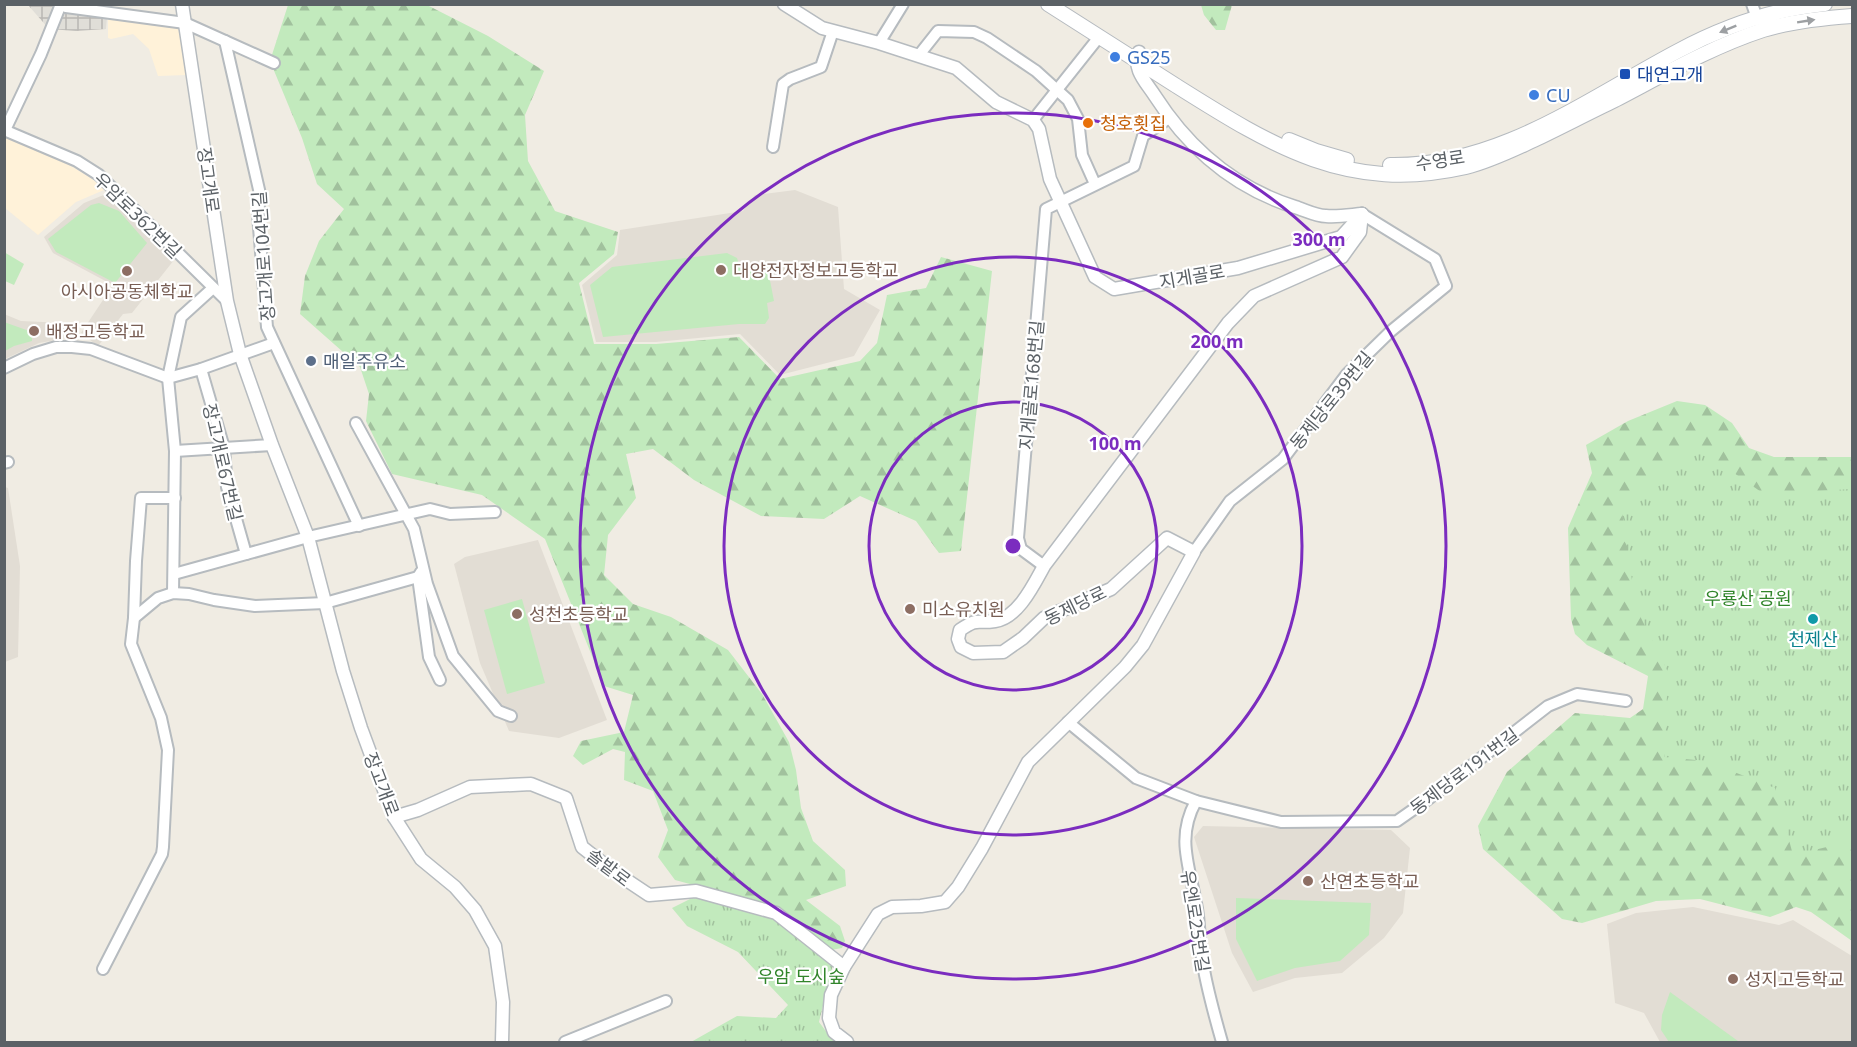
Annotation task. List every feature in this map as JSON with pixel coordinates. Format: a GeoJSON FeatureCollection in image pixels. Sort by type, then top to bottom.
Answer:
{"type":"FeatureCollection","features":[{"type":"Feature","properties":{"kind":"main road","name":"수영로"},"geometry":{"type":"LineString","coordinates":[[1048,4],[1099,37],[1138,56],[1265,129],[1316,151],[1372,164],[1424,164],[1473,154],[1502,144],[1615,88],[1680,50],[1733,27],[1794,8],[1825,4]]}},
{"type":"Feature","properties":{"kind":"main road","name":"수영로"},"geometry":{"type":"LineString","coordinates":[[1064,4],[1241,125],[1308,158],[1351,170],[1377,174],[1416,174],[1450,170],[1487,161],[1692,60],[1763,30],[1804,21],[1852,16]]}},
{"type":"Feature","properties":{"kind":"street"},"geometry":{"type":"LineString","coordinates":[[5,130],[62,4],[66,7],[185,23],[274,63]]}},
{"type":"Feature","properties":{"kind":"street","name":"장고개로"},"geometry":{"type":"LineString","coordinates":[[182,4],[227,301],[240,354],[308,537],[361,728],[394,818],[421,859],[455,887],[475,910],[495,946],[503,1002],[502,1042]]}},
{"type":"Feature","properties":{"kind":"street"},"geometry":{"type":"LineString","coordinates":[[784,4],[822,28],[879,43],[956,68],[996,102],[1033,120],[1099,37]]}},
{"type":"Feature","properties":{"kind":"street"},"geometry":{"type":"LineString","coordinates":[[879,43],[903,4]]}},
{"type":"Feature","properties":{"kind":"street"},"geometry":{"type":"LineString","coordinates":[[1752,4],[1757,18]]}},
{"type":"Feature","properties":{"kind":"street"},"geometry":{"type":"LineString","coordinates":[[773,147],[783,84],[821,67],[833,31]]}},
{"type":"Feature","properties":{"kind":"street"},"geometry":{"type":"LineString","coordinates":[[919,55],[938,31],[974,32],[1036,71],[1068,100],[1078,119],[1082,155],[1095,184]]}},
{"type":"Feature","properties":{"kind":"street","name":"장고개로104번길"},"geometry":{"type":"LineString","coordinates":[[225,41],[260,194],[258,215],[267,327],[360,526]]}},
{"type":"Feature","properties":{"kind":"street"},"geometry":{"type":"LineString","coordinates":[[1138,56],[1138,70],[1169,118],[1205,156],[1242,185],[1275,201],[1324,216],[1362,214]]}},
{"type":"Feature","properties":{"kind":"street"},"geometry":{"type":"LineString","coordinates":[[1060,202],[1134,166],[1143,136],[1169,118]]}},
{"type":"Feature","properties":{"kind":"street","name":"지게골로"},"geometry":{"type":"LineString","coordinates":[[1033,120],[1039,129],[1050,179],[1095,277],[1114,290],[1238,268],[1341,237],[1362,214]]}},
{"type":"Feature","properties":{"kind":"street","name":"우암로362번길"},"geometry":{"type":"LineString","coordinates":[[5,130],[77,161],[99,175],[227,301]]}},
{"type":"Feature","properties":{"kind":"street","name":"지게골로168번길"},"geometry":{"type":"LineString","coordinates":[[1044,566],[1021,549],[1018,538],[1046,209],[1060,202]]}},
{"type":"Feature","properties":{"kind":"street","name":"동제당로39번길"},"geometry":{"type":"LineString","coordinates":[[1194,552],[1230,501],[1283,459],[1347,374],[1391,331],[1446,286],[1435,259],[1362,214]]}},
{"type":"Feature","properties":{"kind":"street","name":"동제당로"},"geometry":{"type":"LineString","coordinates":[[1194,552],[1167,538],[1111,589],[1044,618],[1023,638],[1003,652],[973,653],[961,647],[958,639],[960,630],[973,621],[997,621],[1012,614],[1028,595],[1044,566],[1228,323],[1254,297],[1342,257],[1360,232],[1362,214]]}},
{"type":"Feature","properties":{"kind":"street"},"geometry":{"type":"LineString","coordinates":[[173,593],[175,451],[168,378],[181,317],[213,288]]}},
{"type":"Feature","properties":{"kind":"street"},"geometry":{"type":"LineString","coordinates":[[4,368],[33,354],[56,347],[72,347],[91,350],[168,378],[201,369],[274,343]]}},
{"type":"Feature","properties":{"kind":"street","name":"장고개로67번길"},"geometry":{"type":"LineString","coordinates":[[201,369],[224,448],[227,487],[246,554]]}},
{"type":"Feature","properties":{"kind":"street"},"geometry":{"type":"LineString","coordinates":[[356,423],[414,529],[421,573],[429,657],[440,680]]}},
{"type":"Feature","properties":{"kind":"street"},"geometry":{"type":"LineString","coordinates":[[175,451],[272,445]]}},
{"type":"Feature","properties":{"kind":"street"},"geometry":{"type":"LineString","coordinates":[[103,969],[164,847],[168,750],[160,718],[131,644],[141,498],[175,498]]}},
{"type":"Feature","properties":{"kind":"street"},"geometry":{"type":"LineString","coordinates":[[174,574],[308,537],[430,509],[450,514],[495,512]]}},
{"type":"Feature","properties":{"kind":"street"},"geometry":{"type":"LineString","coordinates":[[847,1042],[834,1032],[829,1018],[831,995],[844,967],[878,914],[892,907],[945,902],[952,895],[982,848],[1029,762],[1125,667],[1143,645],[1194,552]]}},
{"type":"Feature","properties":{"kind":"street"},"geometry":{"type":"LineString","coordinates":[[134,618],[158,598],[173,593],[255,606],[325,603],[421,573]]}},
{"type":"Feature","properties":{"kind":"street"},"geometry":{"type":"LineString","coordinates":[[421,573],[453,656],[498,711],[511,716]]}},
{"type":"Feature","properties":{"kind":"street","name":"동제당로191번길"},"geometry":{"type":"LineString","coordinates":[[1068,722],[1136,778],[1196,801],[1281,822],[1397,821],[1436,794],[1548,706],[1577,694],[1626,701]]}},
{"type":"Feature","properties":{"kind":"street","name":"솔밭로"},"geometry":{"type":"LineString","coordinates":[[394,818],[470,787],[531,783],[566,798],[582,847],[649,895],[696,891],[776,913],[844,967]]}},
{"type":"Feature","properties":{"kind":"street","name":"유엔로25번길"},"geometry":{"type":"LineString","coordinates":[[1196,801],[1188,815],[1185,841],[1197,904],[1205,979],[1222,1042]]}},
{"type":"Feature","properties":{"kind":"street"},"geometry":{"type":"LineString","coordinates":[[565,1042],[666,1001]]}},
{"type":"Feature","properties":{"kind":"shaded area"},"geometry":{"type":"Polygon","coordinates":[[[28,5],[51,5],[70,13],[107,17],[106,29],[76,31],[49,29],[28,5]]]}},
{"type":"Feature","properties":{"kind":"shaded area"},"geometry":{"type":"Polygon","coordinates":[[[108,18],[178,27],[187,75],[158,76],[149,49],[133,34],[108,38],[108,18]]]}},
{"type":"Feature","properties":{"kind":"shaded area"},"geometry":{"type":"Polygon","coordinates":[[[4,135],[55,156],[92,179],[104,190],[76,202],[38,235],[5,208],[4,135]]]}},
{"type":"Feature","properties":{"kind":"shaded area","name":"대양전자정보고등학교"},"geometry":{"type":"Polygon","coordinates":[[[795,190],[838,207],[844,289],[880,310],[854,356],[780,375],[740,334],[656,342],[596,342],[582,285],[617,255],[620,230],[743,211],[755,195],[795,190]]]}},
{"type":"Feature","properties":{"kind":"shaded area","name":"아시아공동체학교"},"geometry":{"type":"Polygon","coordinates":[[[106,194],[174,260],[132,313],[123,314],[98,346],[81,333],[113,285],[53,253],[44,237],[84,203],[106,194]]]}},
{"type":"Feature","properties":{"kind":"shaded area","name":"배정고등학교"},"geometry":{"type":"Polygon","coordinates":[[[4,314],[21,321],[65,323],[62,339],[39,343],[5,359],[4,314]]]}},
{"type":"Feature","properties":{"kind":"shaded area"},"geometry":{"type":"Polygon","coordinates":[[[5,487],[8,488],[20,566],[18,657],[5,662],[5,487]]]}},
{"type":"Feature","properties":{"kind":"shaded area","name":"성천초등학교"},"geometry":{"type":"Polygon","coordinates":[[[538,540],[607,720],[559,738],[509,731],[480,663],[454,564],[465,557],[538,540]]]}},
{"type":"Feature","properties":{"kind":"shaded area","name":"산연초등학교"},"geometry":{"type":"Polygon","coordinates":[[[1203,826],[1391,830],[1410,848],[1403,913],[1384,938],[1342,973],[1295,978],[1253,992],[1232,953],[1194,837],[1203,826]]]}},
{"type":"Feature","properties":{"kind":"shaded area","name":"성지고등학교"},"geometry":{"type":"Polygon","coordinates":[[[1693,907],[1779,925],[1793,920],[1852,956],[1852,1042],[1660,1042],[1644,1013],[1615,1003],[1607,924],[1636,913],[1693,907]]]}},
{"type":"Feature","properties":{"kind":"green space"},"geometry":{"type":"Polygon","coordinates":[[[416,4],[429,6],[488,36],[544,71],[525,115],[528,161],[555,211],[618,232],[614,254],[579,283],[594,344],[656,344],[739,337],[780,379],[860,361],[877,343],[887,295],[926,288],[941,257],[992,271],[961,551],[939,553],[916,521],[860,496],[824,519],[761,516],[694,480],[653,449],[626,454],[636,498],[608,535],[604,575],[633,604],[671,617],[728,650],[762,694],[789,742],[796,770],[801,808],[813,841],[845,870],[846,886],[806,900],[840,926],[845,941],[842,948],[831,950],[775,907],[675,880],[658,857],[668,830],[653,791],[624,780],[625,752],[613,749],[583,765],[573,756],[581,741],[624,732],[633,695],[604,686],[545,539],[482,495],[392,474],[366,421],[369,394],[360,367],[300,314],[305,276],[319,241],[344,209],[317,184],[302,138],[270,61],[288,5],[416,4]]]}},
{"type":"Feature","properties":{"kind":"green space"},"geometry":{"type":"Polygon","coordinates":[[[1201,5],[1232,5],[1225,30],[1216,30],[1204,15],[1201,5]]]}},
{"type":"Feature","properties":{"kind":"green space"},"geometry":{"type":"Polygon","coordinates":[[[99,203],[119,211],[147,243],[115,283],[56,252],[48,239],[91,205],[99,203]]]}},
{"type":"Feature","properties":{"kind":"green space"},"geometry":{"type":"Polygon","coordinates":[[[4,252],[24,264],[14,285],[5,281],[4,252]]]}},
{"type":"Feature","properties":{"kind":"green space"},"geometry":{"type":"Polygon","coordinates":[[[727,253],[737,258],[740,268],[767,265],[774,301],[767,303],[769,318],[765,324],[739,324],[603,337],[590,285],[612,267],[727,253]]]}},
{"type":"Feature","properties":{"kind":"green space"},"geometry":{"type":"Polygon","coordinates":[[[4,322],[32,332],[32,341],[5,351],[4,322]]]}},
{"type":"Feature","properties":{"kind":"green space"},"geometry":{"type":"Polygon","coordinates":[[[1677,401],[1705,405],[1732,423],[1749,448],[1774,457],[1852,457],[1852,941],[1811,912],[1796,907],[1770,917],[1700,899],[1656,901],[1582,923],[1562,919],[1483,849],[1478,826],[1507,772],[1575,713],[1630,718],[1643,709],[1648,676],[1587,645],[1575,634],[1571,619],[1568,528],[1592,473],[1586,445],[1628,421],[1677,401]]]}},
{"type":"Feature","properties":{"kind":"green space","name":"우룡산 공원"},"geometry":{"type":"Polygon","coordinates":[[[1694,445],[1764,494],[1852,489],[1852,841],[1793,855],[1775,788],[1706,761],[1664,757],[1668,672],[1636,608],[1622,512],[1694,445]]]}},
{"type":"Feature","properties":{"kind":"green space"},"geometry":{"type":"Polygon","coordinates":[[[522,599],[545,683],[507,694],[484,610],[522,599]]]}},
{"type":"Feature","properties":{"kind":"green space","name":"우암 도시숲"},"geometry":{"type":"Polygon","coordinates":[[[696,896],[775,919],[833,964],[819,1022],[837,1042],[691,1042],[737,1016],[776,1018],[788,1005],[738,952],[687,926],[672,908],[696,896]]]}},
{"type":"Feature","properties":{"kind":"green space"},"geometry":{"type":"Polygon","coordinates":[[[1236,898],[1371,903],[1369,935],[1340,961],[1295,968],[1257,981],[1236,939],[1236,898]]]}},
{"type":"Feature","properties":{"kind":"green space"},"geometry":{"type":"Polygon","coordinates":[[[1670,992],[1738,1041],[1749,1042],[1669,1042],[1661,1030],[1662,1015],[1670,992]]]}},
{"type":"Feature","properties":{"kind":"place","name":"GS25"},"geometry":{"type":"Point","coordinates":[1115,57]}},
{"type":"Feature","properties":{"kind":"place","name":"대연고개"},"geometry":{"type":"Point","coordinates":[1625,74]}},
{"type":"Feature","properties":{"kind":"place","name":"CU"},"geometry":{"type":"Point","coordinates":[1534,95]}},
{"type":"Feature","properties":{"kind":"place","name":"청호횟집"},"geometry":{"type":"Point","coordinates":[1088,123]}},
{"type":"Feature","properties":{"kind":"place","name":"대양전자정보고등학교"},"geometry":{"type":"Point","coordinates":[721,270]}},
{"type":"Feature","properties":{"kind":"place","name":"아시아공동체학교"},"geometry":{"type":"Point","coordinates":[127,271]}},
{"type":"Feature","properties":{"kind":"place","name":"배정고등학교"},"geometry":{"type":"Point","coordinates":[34,331]}},
{"type":"Feature","properties":{"kind":"place","name":"매일주유소"},"geometry":{"type":"Point","coordinates":[311,361]}},
{"type":"Feature","properties":{"kind":"place","name":"미소유치원"},"geometry":{"type":"Point","coordinates":[910,609]}},
{"type":"Feature","properties":{"kind":"place","name":"성천초등학교"},"geometry":{"type":"Point","coordinates":[517,614]}},
{"type":"Feature","properties":{"kind":"place","name":"천제산"},"geometry":{"type":"Point","coordinates":[1813,619]}},
{"type":"Feature","properties":{"kind":"place","name":"산연초등학교"},"geometry":{"type":"Point","coordinates":[1308,881]}},
{"type":"Feature","properties":{"kind":"place","name":"성지고등학교"},"geometry":{"type":"Point","coordinates":[1733,979]}}]}
